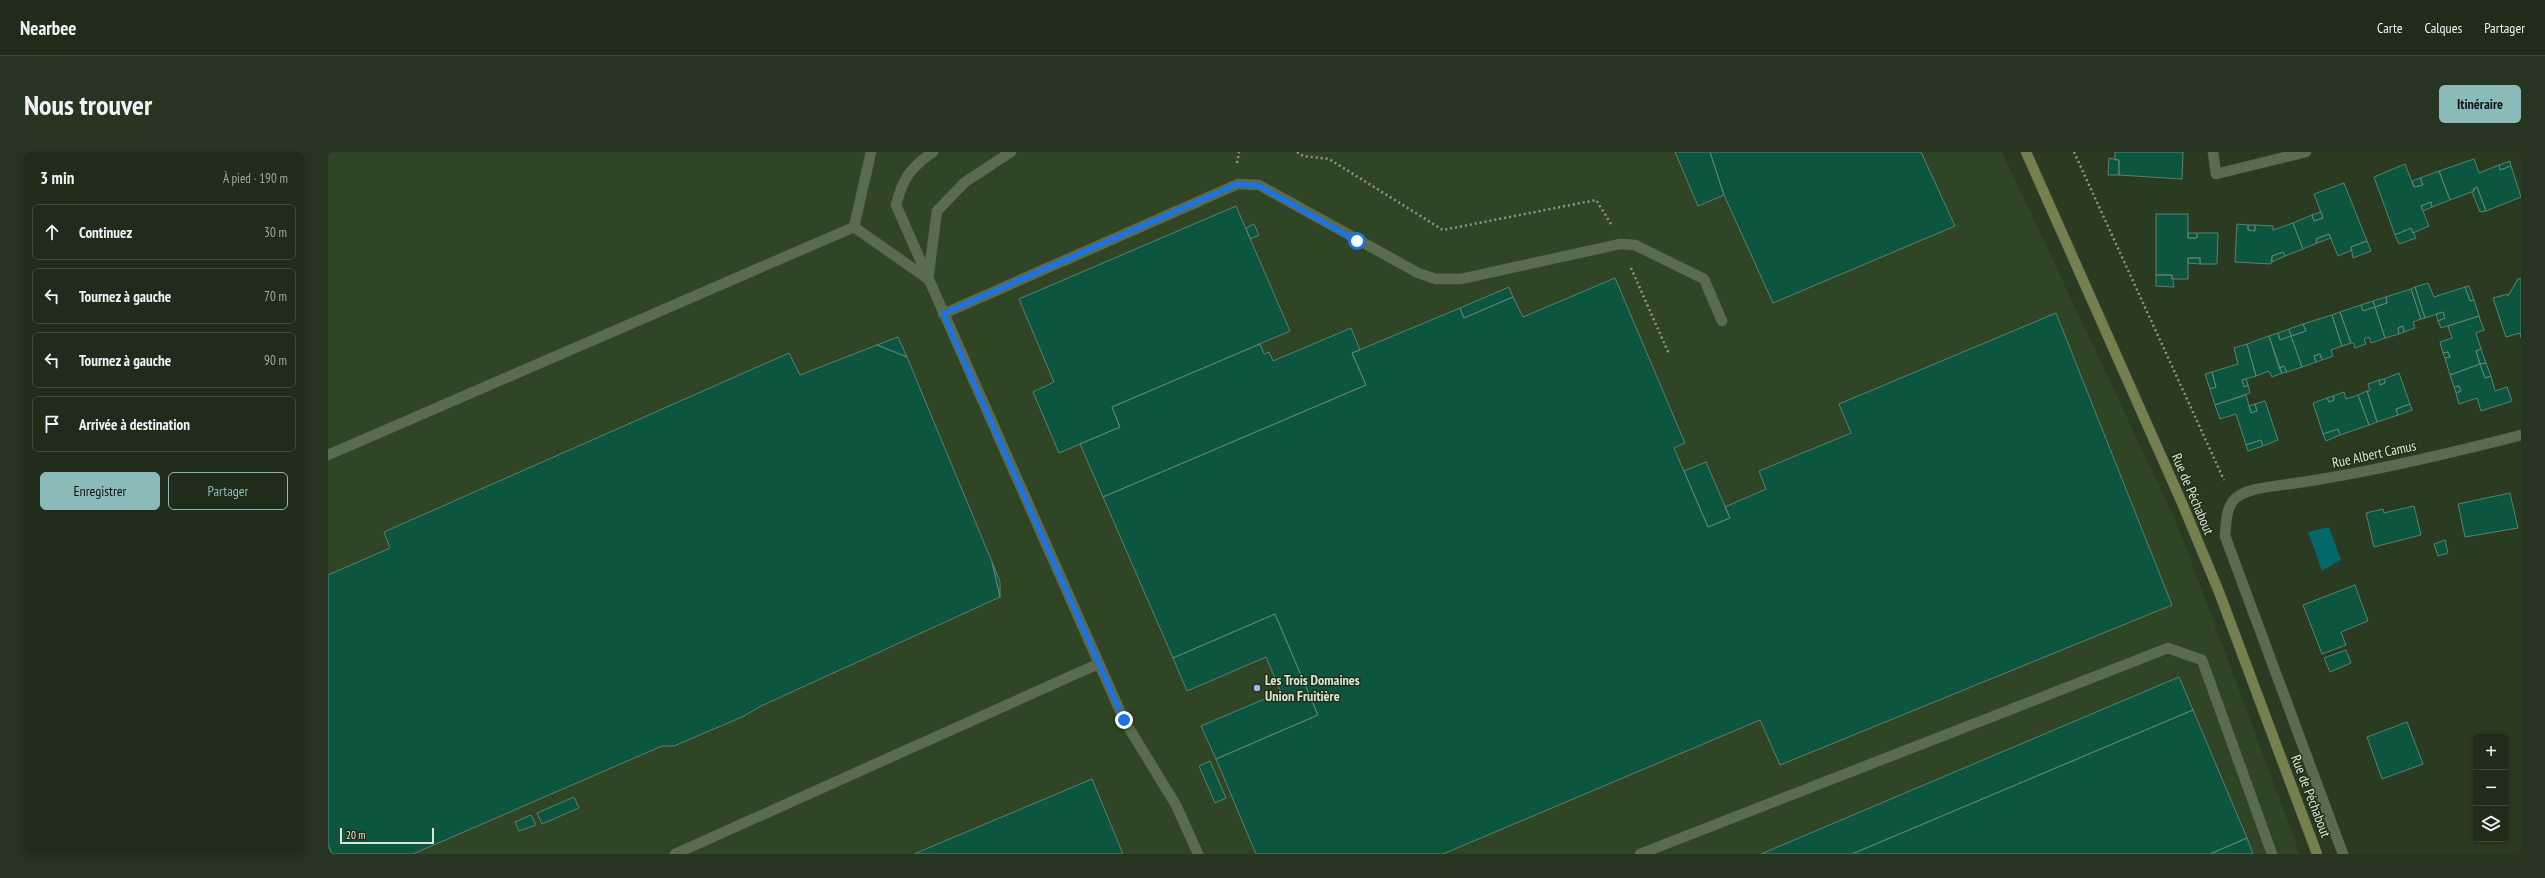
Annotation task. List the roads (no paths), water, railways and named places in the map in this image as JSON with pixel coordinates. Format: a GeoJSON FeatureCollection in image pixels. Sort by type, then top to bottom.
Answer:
{"type":"FeatureCollection","features":[{"type":"Feature","properties":{"kind":"street"},"geometry":{"type":"LineString","coordinates":[[854,227],[871,152]]}},
{"type":"Feature","properties":{"kind":"street"},"geometry":{"type":"LineString","coordinates":[[933,152],[913,167],[901,186],[896,205],[1124,720],[1176,805],[1198,854]]}},
{"type":"Feature","properties":{"kind":"street"},"geometry":{"type":"LineString","coordinates":[[928,279],[937,211],[965,182],[1011,152]]}},
{"type":"Feature","properties":{"kind":"street","name":"Rue de Péchabout"},"geometry":{"type":"LineString","coordinates":[[2026,152],[2182,503],[2219,592],[2317,854]]}},
{"type":"Feature","properties":{"kind":"street"},"geometry":{"type":"LineString","coordinates":[[2213,152],[2216,174],[2306,152]]}},
{"type":"Feature","properties":{"kind":"street"},"geometry":{"type":"LineString","coordinates":[[943,314],[1238,184],[1259,186],[1418,274],[1436,279],[1461,279],[1620,244],[1634,245],[1704,279],[1722,321]]}},
{"type":"Feature","properties":{"kind":"street"},"geometry":{"type":"LineString","coordinates":[[854,227],[928,279]]}},
{"type":"Feature","properties":{"kind":"street"},"geometry":{"type":"LineString","coordinates":[[328,455],[854,227]]}},
{"type":"Feature","properties":{"kind":"street","name":"Rue Albert Camus"},"geometry":{"type":"LineString","coordinates":[[2343,854],[2225,536],[2226,516],[2233,500],[2250,490],[2311,481],[2464,450],[2521,435]]}},
{"type":"Feature","properties":{"kind":"street"},"geometry":{"type":"LineString","coordinates":[[1640,854],[2168,648],[2202,660],[2272,854]]}},
{"type":"Feature","properties":{"kind":"street"},"geometry":{"type":"LineString","coordinates":[[675,854],[1098,664]]}},
{"type":"Feature","properties":{"kind":"water"},"geometry":{"type":"Polygon","coordinates":[[[2329,527],[2341,560],[2322,571],[2308,532],[2329,527]]]}},
{"type":"Feature","properties":{"kind":"place","name":"Les Trois Domaines Union Fruitière"},"geometry":{"type":"Point","coordinates":[1257,688]}}]}
